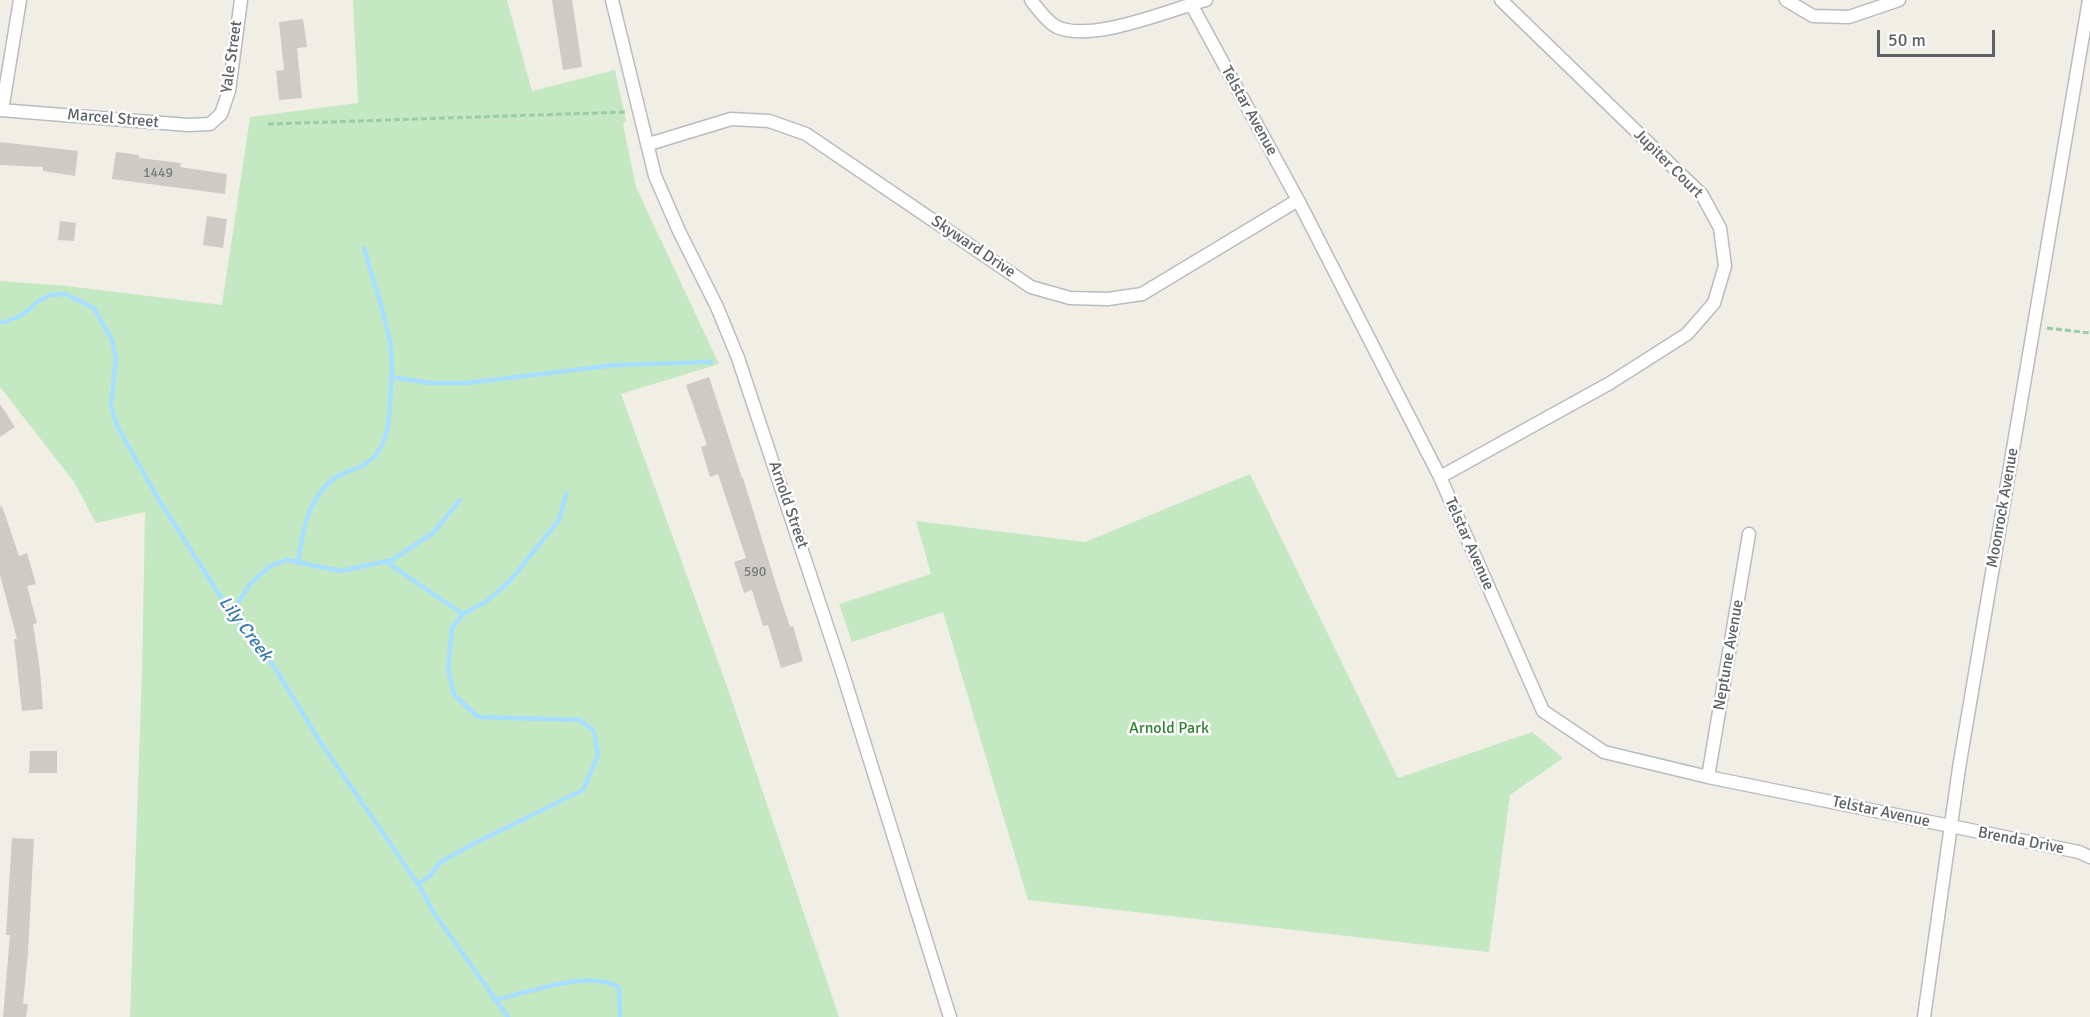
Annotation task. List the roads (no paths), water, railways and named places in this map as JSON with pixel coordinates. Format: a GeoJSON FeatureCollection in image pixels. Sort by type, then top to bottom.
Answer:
{"type":"FeatureCollection","features":[{"type":"Feature","properties":{"kind":"street"},"geometry":{"type":"LineString","coordinates":[[1,110],[20,0]]}},
{"type":"Feature","properties":{"kind":"street","name":"Yale Street"},"geometry":{"type":"LineString","coordinates":[[221,114],[229,91],[241,0]]}},
{"type":"Feature","properties":{"kind":"street","name":"Arnold Street"},"geometry":{"type":"LineString","coordinates":[[612,0],[655,176],[717,307],[738,358],[839,660],[950,1017]]}},
{"type":"Feature","properties":{"kind":"street"},"geometry":{"type":"LineString","coordinates":[[1031,0],[1056,27],[1082,32],[1113,28],[1191,2],[1206,0]]}},
{"type":"Feature","properties":{"kind":"street","name":"Jupiter Court"},"geometry":{"type":"LineString","coordinates":[[1440,477],[1610,383],[1687,334],[1714,303],[1725,266],[1720,228],[1702,195],[1501,0]]}},
{"type":"Feature","properties":{"kind":"street"},"geometry":{"type":"LineString","coordinates":[[1786,0],[1814,16],[1849,17],[1899,0]]}},
{"type":"Feature","properties":{"kind":"street","name":"Moonrock Avenue"},"geometry":{"type":"LineString","coordinates":[[1924,1017],[1959,768],[2090,0]]}},
{"type":"Feature","properties":{"kind":"street","name":"Telstar Avenue"},"geometry":{"type":"LineString","coordinates":[[1191,2],[1298,200],[1440,477],[1543,711],[1604,752],[1708,777],[1951,827]]}},
{"type":"Feature","properties":{"kind":"street","name":"Marcel Street"},"geometry":{"type":"LineString","coordinates":[[1,110],[203,126],[210,124],[221,114]]}},
{"type":"Feature","properties":{"kind":"street","name":"Skyward Drive"},"geometry":{"type":"LineString","coordinates":[[649,144],[731,119],[769,121],[788,127],[806,134],[1031,286],[1070,298],[1108,299],[1142,294],[1298,200]]}},
{"type":"Feature","properties":{"kind":"street","name":"Neptune Avenue"},"geometry":{"type":"LineString","coordinates":[[1708,777],[1749,534]]}},
{"type":"Feature","properties":{"kind":"street","name":"Brenda Drive"},"geometry":{"type":"LineString","coordinates":[[1951,827],[2079,852],[2090,857]]}},
{"type":"Feature","properties":{"kind":"waterway"},"geometry":{"type":"LineString","coordinates":[[298,563],[307,518],[317,497],[332,480],[371,460],[379,450],[387,432],[391,349],[383,311],[364,248]]}},
{"type":"Feature","properties":{"kind":"waterway","name":"Lily Creek"},"geometry":{"type":"LineString","coordinates":[[0,322],[18,317],[38,301],[51,295],[65,294],[94,308],[112,340],[116,358],[111,406],[117,426],[159,500],[231,613],[273,665],[321,743],[418,884],[434,913],[508,1017]]}},
{"type":"Feature","properties":{"kind":"waterway"},"geometry":{"type":"LineString","coordinates":[[391,377],[431,383],[467,383],[616,365],[711,362]]}},
{"type":"Feature","properties":{"kind":"waterway"},"geometry":{"type":"LineString","coordinates":[[418,884],[430,876],[439,863],[583,790],[598,755],[594,731],[580,720],[478,717],[454,695],[448,668],[452,628],[463,614],[487,601],[509,582],[559,520],[566,494]]}},
{"type":"Feature","properties":{"kind":"waterway"},"geometry":{"type":"LineString","coordinates":[[231,613],[251,583],[270,566],[287,560],[341,571],[392,560],[433,533],[460,500]]}},
{"type":"Feature","properties":{"kind":"waterway"},"geometry":{"type":"LineString","coordinates":[[385,561],[463,614]]}},
{"type":"Feature","properties":{"kind":"waterway"},"geometry":{"type":"LineString","coordinates":[[494,1000],[574,981],[606,982],[619,987],[620,1017]]}},
{"type":"Feature","properties":{"kind":"park label","name":"Arnold Park"},"geometry":{"type":"Point","coordinates":[1169,729]}}]}
